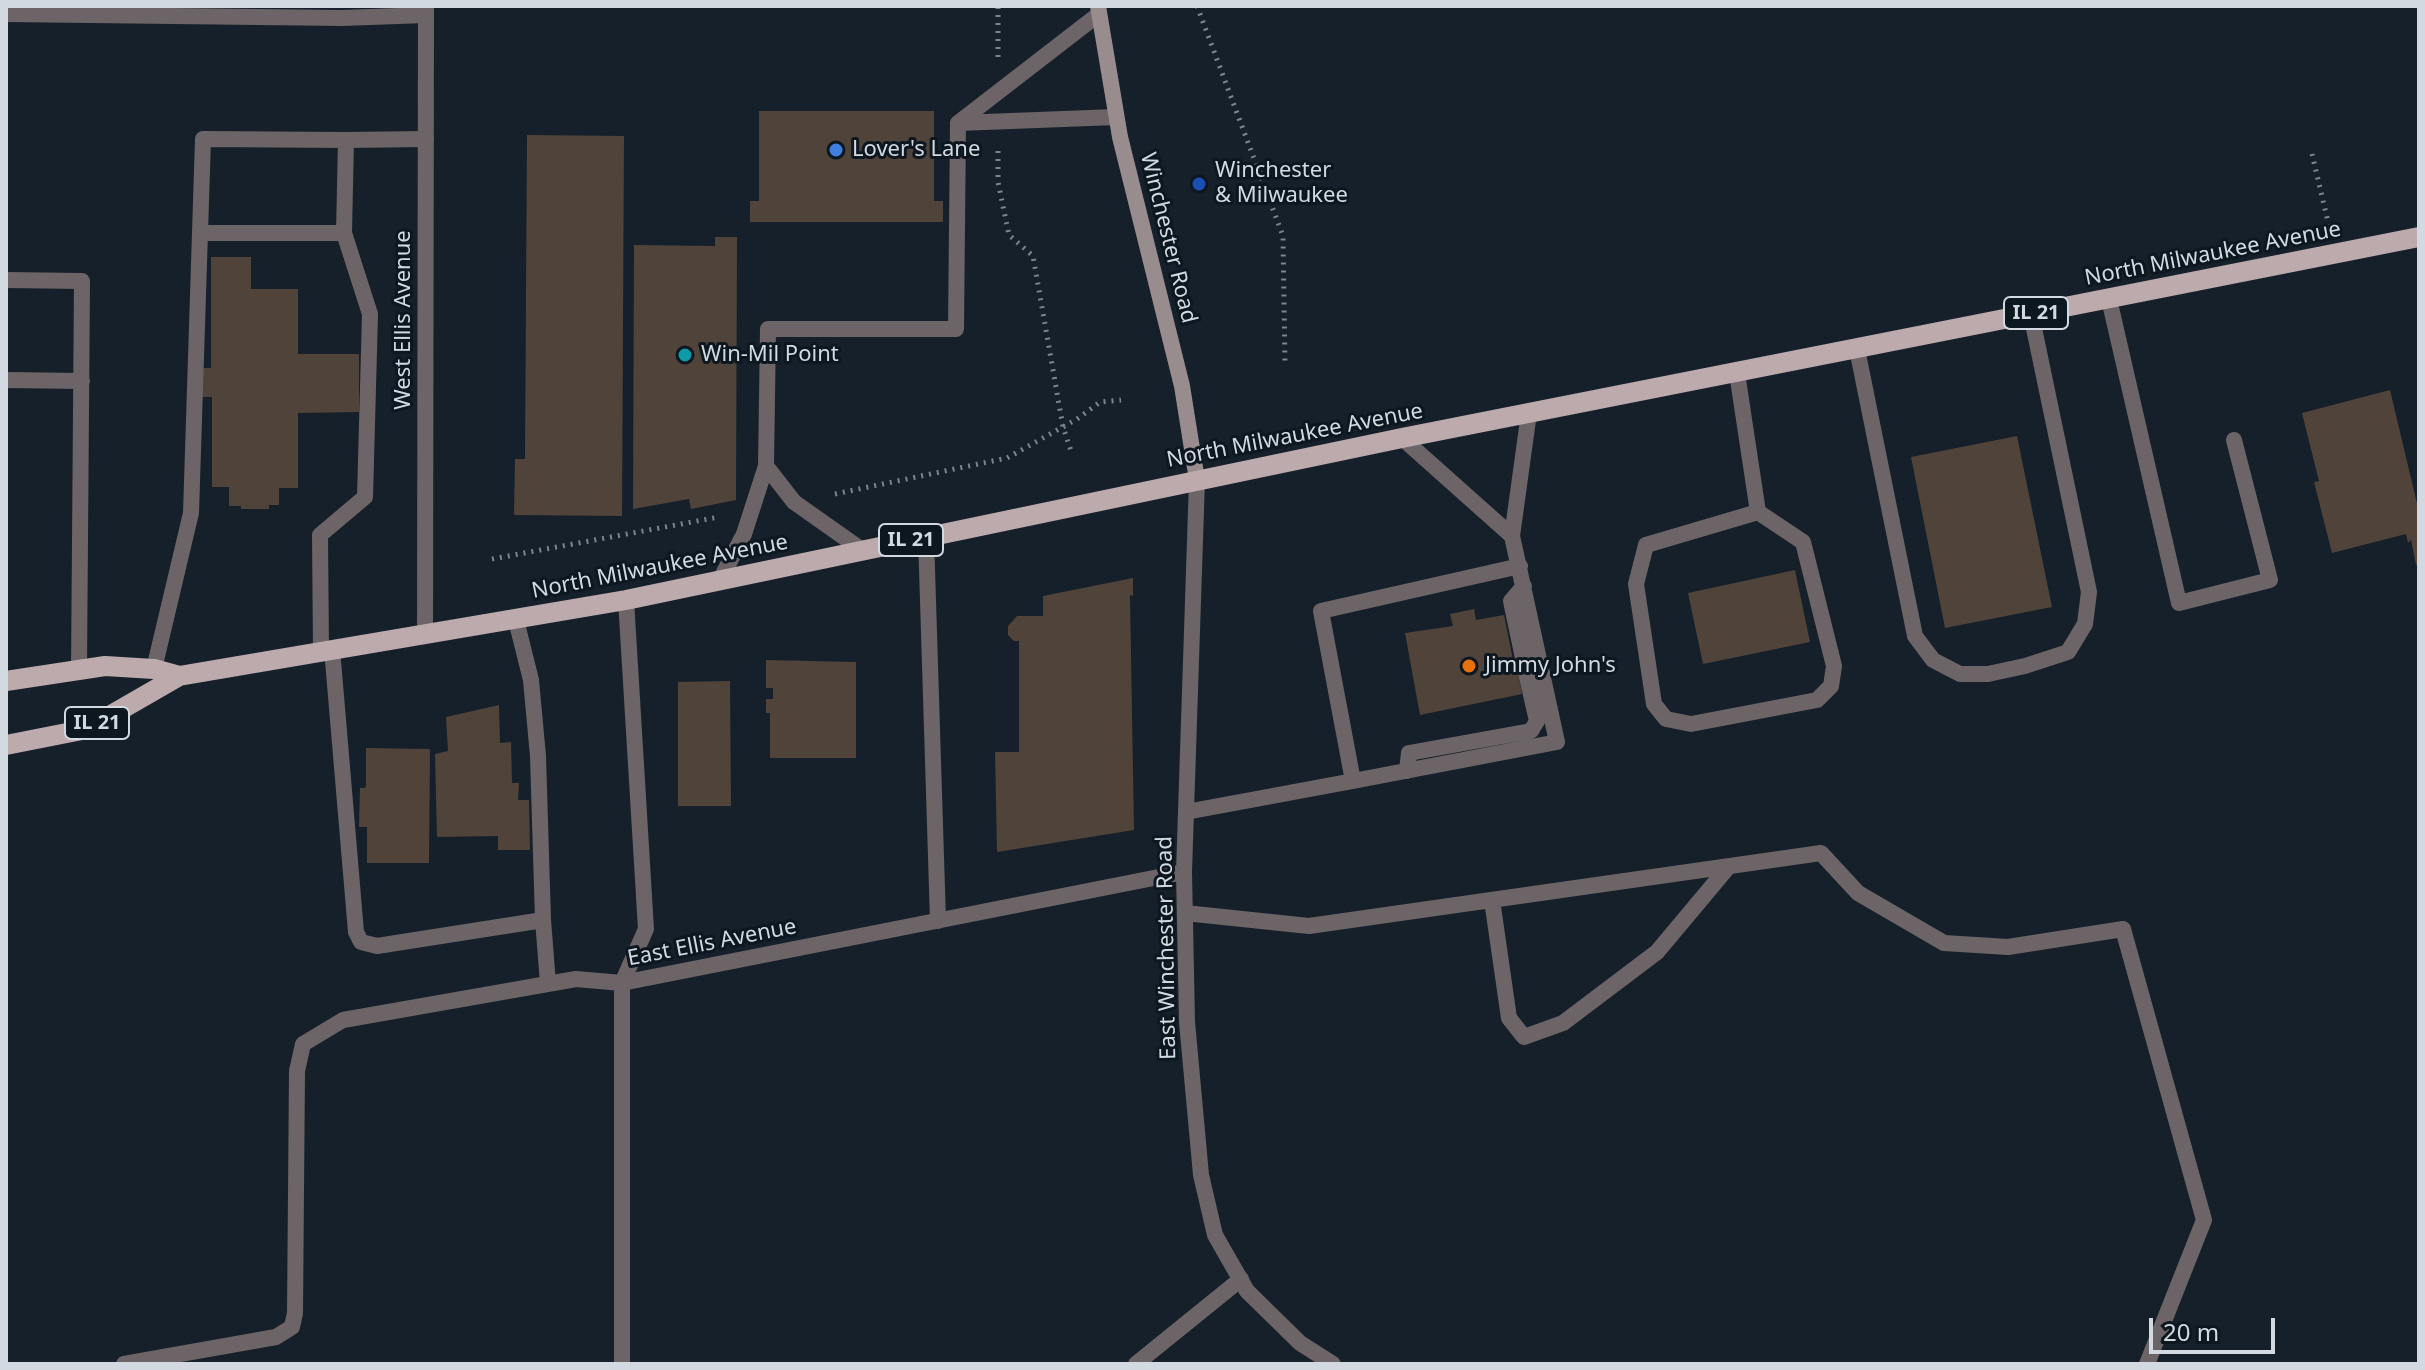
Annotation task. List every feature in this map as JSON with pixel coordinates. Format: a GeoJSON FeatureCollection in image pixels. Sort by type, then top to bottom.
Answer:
{"type":"FeatureCollection","features":[{"type":"Feature","properties":{"kind":"main road","name":"Winchester Road"},"geometry":{"type":"LineString","coordinates":[[1098,10],[1116,117],[1182,386],[1197,480]]}},
{"type":"Feature","properties":{"kind":"main road","name":"North Milwaukee Avenue"},"geometry":{"type":"LineString","coordinates":[[6,745],[87,729],[179,676],[626,600],[1402,438],[2419,237]]}},
{"type":"Feature","properties":{"kind":"main road","name":"North Milwaukee Avenue"},"geometry":{"type":"LineString","coordinates":[[6,681],[105,666],[154,669],[179,676]]}},
{"type":"Feature","properties":{"kind":"street"},"geometry":{"type":"LineString","coordinates":[[958,123],[1098,10]]}},
{"type":"Feature","properties":{"kind":"street"},"geometry":{"type":"LineString","coordinates":[[6,14],[342,18],[426,11]]}},
{"type":"Feature","properties":{"kind":"street","name":"West Ellis Avenue"},"geometry":{"type":"LineString","coordinates":[[425,634],[426,11]]}},
{"type":"Feature","properties":{"kind":"street"},"geometry":{"type":"LineString","coordinates":[[958,123],[1116,117]]}},
{"type":"Feature","properties":{"kind":"street"},"geometry":{"type":"LineString","coordinates":[[720,580],[744,534],[766,466],[768,329],[956,329],[958,123]]}},
{"type":"Feature","properties":{"kind":"street"},"geometry":{"type":"LineString","coordinates":[[154,669],[191,513],[203,139],[426,139]]}},
{"type":"Feature","properties":{"kind":"street"},"geometry":{"type":"LineString","coordinates":[[346,140],[344,233],[370,314],[365,497],[320,535],[327,650],[356,932],[361,942],[377,946],[543,920]]}},
{"type":"Feature","properties":{"kind":"street"},"geometry":{"type":"LineString","coordinates":[[200,233],[344,233]]}},
{"type":"Feature","properties":{"kind":"street"},"geometry":{"type":"LineString","coordinates":[[6,280],[82,281],[79,669]]}},
{"type":"Feature","properties":{"kind":"street"},"geometry":{"type":"LineString","coordinates":[[2109,299],[2179,603],[2270,580],[2234,440]]}},
{"type":"Feature","properties":{"kind":"street"},"geometry":{"type":"LineString","coordinates":[[1857,349],[1915,636],[1933,660],[1960,674],[1988,674],[2068,652],[2085,624],[2089,592],[2031,314]]}},
{"type":"Feature","properties":{"kind":"street"},"geometry":{"type":"LineString","coordinates":[[1737,373],[1758,512],[1803,542],[1834,666],[1831,686],[1817,700],[1691,724],[1666,719],[1654,704],[1636,584],[1646,545],[1758,512]]}},
{"type":"Feature","properties":{"kind":"street"},"geometry":{"type":"LineString","coordinates":[[6,380],[82,381]]}},
{"type":"Feature","properties":{"kind":"street"},"geometry":{"type":"LineString","coordinates":[[1186,812],[1557,742],[1512,536],[1529,413]]}},
{"type":"Feature","properties":{"kind":"street"},"geometry":{"type":"LineString","coordinates":[[1402,438],[1512,536]]}},
{"type":"Feature","properties":{"kind":"street"},"geometry":{"type":"LineString","coordinates":[[766,466],[794,502],[862,550]]}},
{"type":"Feature","properties":{"kind":"street","name":"East Winchester Road"},"geometry":{"type":"LineString","coordinates":[[1197,480],[1184,872],[1187,1022],[1201,1175],[1215,1235],[1247,1291],[1300,1343],[1333,1364]]}},
{"type":"Feature","properties":{"kind":"street"},"geometry":{"type":"LineString","coordinates":[[926,537],[938,921]]}},
{"type":"Feature","properties":{"kind":"street"},"geometry":{"type":"LineString","coordinates":[[1353,781],[1321,611],[1520,566]]}},
{"type":"Feature","properties":{"kind":"street"},"geometry":{"type":"LineString","coordinates":[[1407,771],[1409,753],[1531,731],[1537,721],[1511,601],[1524,586]]}},
{"type":"Feature","properties":{"kind":"street"},"geometry":{"type":"LineString","coordinates":[[124,1364],[276,1337],[292,1327],[295,1313],[297,1071],[303,1044],[343,1020],[576,979],[622,983],[646,929],[626,600]]}},
{"type":"Feature","properties":{"kind":"street"},"geometry":{"type":"LineString","coordinates":[[516,620],[531,680],[538,756],[548,983]]}},
{"type":"Feature","properties":{"kind":"street"},"geometry":{"type":"LineString","coordinates":[[1185,913],[1309,926],[1821,853],[1858,893],[1944,943],[2008,947],[2123,929],[2204,1220],[2147,1364]]}},
{"type":"Feature","properties":{"kind":"street"},"geometry":{"type":"LineString","coordinates":[[1492,900],[1509,1018],[1524,1037],[1563,1023],[1657,952],[1729,866]]}},
{"type":"Feature","properties":{"kind":"street","name":"East Ellis Avenue"},"geometry":{"type":"LineString","coordinates":[[622,1364],[622,983],[1184,872]]}},
{"type":"Feature","properties":{"kind":"street"},"geometry":{"type":"LineString","coordinates":[[1136,1364],[1241,1279]]}},
{"type":"Feature","properties":{"kind":"path"},"geometry":{"type":"LineString","coordinates":[[998,6],[998,93]]}},
{"type":"Feature","properties":{"kind":"path"},"geometry":{"type":"LineString","coordinates":[[1197,6],[1283,236],[1285,365]]}},
{"type":"Feature","properties":{"kind":"path"},"geometry":{"type":"LineString","coordinates":[[998,122],[998,182],[1009,235],[1033,256],[1063,427],[1071,451]]}},
{"type":"Feature","properties":{"kind":"path"},"geometry":{"type":"LineString","coordinates":[[2312,154],[2336,254]]}},
{"type":"Feature","properties":{"kind":"building"},"geometry":{"type":"Polygon","coordinates":[[[759,111],[934,111],[934,201],[943,201],[943,222],[750,222],[750,201],[759,201],[759,111]]]}},
{"type":"Feature","properties":{"kind":"building"},"geometry":{"type":"Polygon","coordinates":[[[527,135],[624,136],[622,516],[514,515],[515,459],[525,459],[527,135]]]}},
{"type":"Feature","properties":{"kind":"building","name":"Win-Mil Point"},"geometry":{"type":"Polygon","coordinates":[[[715,237],[737,237],[736,500],[691,509],[689,499],[633,509],[634,245],[715,246],[715,237]]]}},
{"type":"Feature","properties":{"kind":"building"},"geometry":{"type":"Polygon","coordinates":[[[211,257],[251,257],[251,289],[298,289],[298,354],[359,354],[359,412],[298,413],[298,488],[279,488],[279,505],[269,505],[269,509],[229,506],[229,487],[212,487],[212,397],[202,397],[202,368],[211,368],[211,257]]]}},
{"type":"Feature","properties":{"kind":"building"},"geometry":{"type":"Polygon","coordinates":[[[2390,390],[2419,512],[2419,564],[2416,565],[2411,540],[2408,543],[2406,534],[2332,553],[2314,482],[2319,481],[2302,413],[2390,390]]]}},
{"type":"Feature","properties":{"kind":"building"},"geometry":{"type":"Polygon","coordinates":[[[2017,436],[2052,607],[1945,628],[1911,457],[2017,436]]]}},
{"type":"Feature","properties":{"kind":"building"},"geometry":{"type":"Polygon","coordinates":[[[1795,570],[1810,642],[1703,664],[1688,593],[1795,570]]]}},
{"type":"Feature","properties":{"kind":"building"},"geometry":{"type":"Polygon","coordinates":[[[1133,578],[1133,596],[1130,595],[1134,830],[997,852],[995,752],[1019,752],[1019,641],[1008,635],[1008,626],[1017,616],[1043,616],[1043,596],[1133,578]]]}},
{"type":"Feature","properties":{"kind":"building","name":"Jimmy John's"},"geometry":{"type":"Polygon","coordinates":[[[1474,609],[1476,620],[1504,615],[1513,660],[1525,658],[1528,673],[1518,674],[1522,694],[1420,715],[1405,633],[1453,626],[1450,614],[1474,609]]]}},
{"type":"Feature","properties":{"kind":"building"},"geometry":{"type":"Polygon","coordinates":[[[766,660],[856,662],[856,758],[770,758],[770,713],[766,713],[766,699],[773,699],[773,688],[766,688],[766,660]]]}},
{"type":"Feature","properties":{"kind":"building"},"geometry":{"type":"Polygon","coordinates":[[[730,681],[731,806],[678,806],[678,682],[730,681]]]}},
{"type":"Feature","properties":{"kind":"building"},"geometry":{"type":"Polygon","coordinates":[[[499,705],[500,743],[511,742],[512,783],[519,783],[518,800],[529,800],[530,850],[498,850],[498,836],[437,837],[435,754],[448,751],[446,717],[499,705]]]}},
{"type":"Feature","properties":{"kind":"building"},"geometry":{"type":"Polygon","coordinates":[[[366,748],[430,749],[429,863],[367,863],[367,827],[359,827],[360,788],[366,786],[366,748]]]}},
{"type":"Feature","properties":{"kind":"place","name":"Lover's Lane"},"geometry":{"type":"Point","coordinates":[836,150]}},
{"type":"Feature","properties":{"kind":"place","name":"Winchester & Milwaukee"},"geometry":{"type":"Point","coordinates":[1199,184]}},
{"type":"Feature","properties":{"kind":"place","name":"Win-Mil Point"},"geometry":{"type":"Point","coordinates":[685,355]}},
{"type":"Feature","properties":{"kind":"place","name":"Jimmy John's"},"geometry":{"type":"Point","coordinates":[1469,666]}}]}
